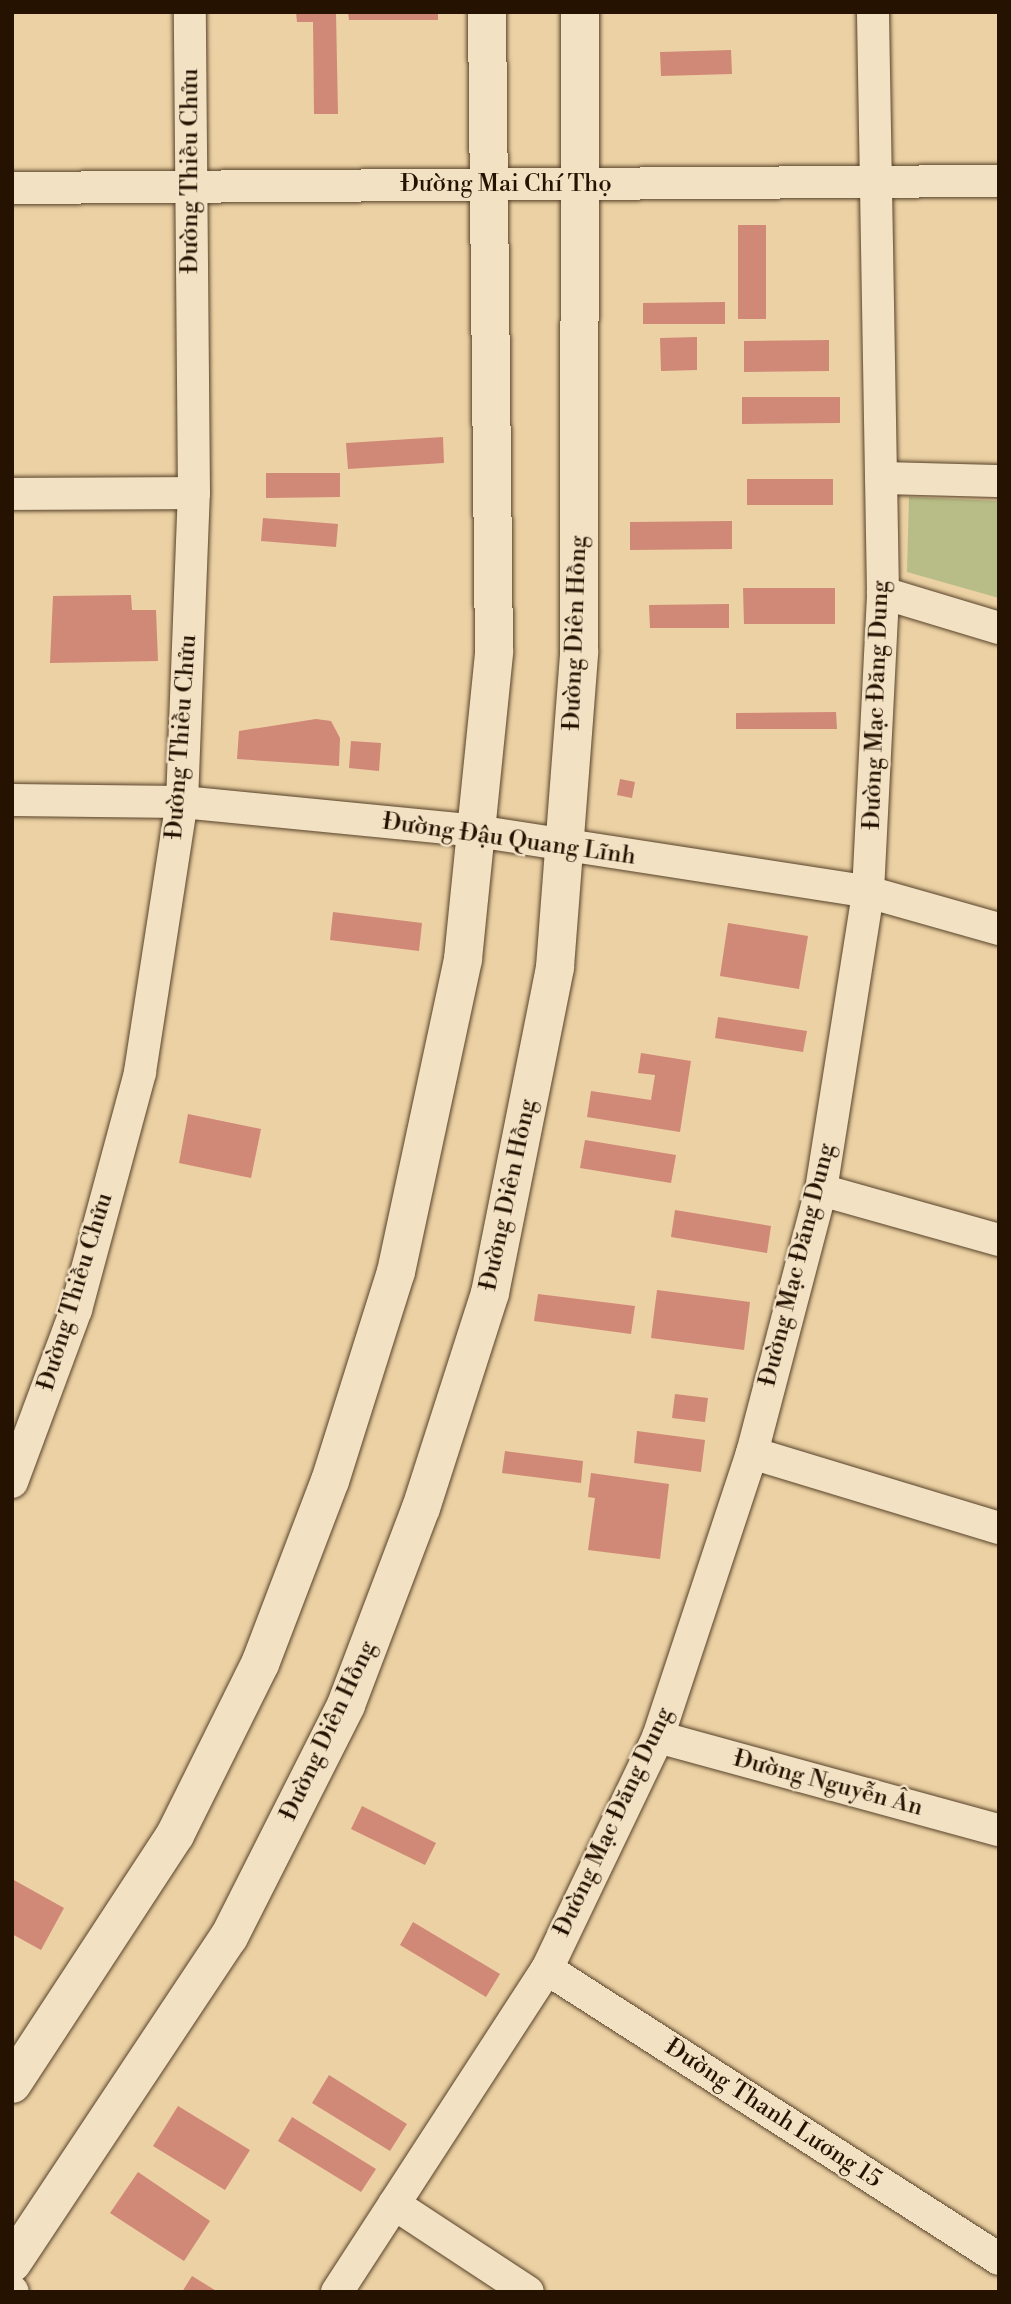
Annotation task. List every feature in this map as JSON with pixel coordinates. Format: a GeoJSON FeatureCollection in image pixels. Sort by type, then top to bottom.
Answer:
{"type":"FeatureCollection","features":[{"type":"Feature","properties":{"kind":"street","name":"Đường Thiều Chửu"},"geometry":{"type":"LineString","coordinates":[[12,1482],[76,1310],[141,1072],[182,802],[194,493],[190,12]]}},
{"type":"Feature","properties":{"kind":"street"},"geometry":{"type":"LineString","coordinates":[[12,2084],[175,1835],[260,1664],[330,1481],[396,1272],[463,959],[494,652],[487,12]]}},
{"type":"Feature","properties":{"kind":"street","name":"Đường Diên Hồng"},"geometry":{"type":"LineString","coordinates":[[12,2263],[229,1937],[346,1704],[421,1508],[490,1293],[555,967],[579,652],[580,12]]}},
{"type":"Feature","properties":{"kind":"street","name":"Đường Mạc Đăng Dung"},"geometry":{"type":"LineString","coordinates":[[337,2292],[547,1969],[658,1737],[752,1453],[821,1189],[868,892],[883,593],[873,12]]}},
{"type":"Feature","properties":{"kind":"street","name":"Đường Mai Chí Thọ"},"geometry":{"type":"LineString","coordinates":[[12,188],[999,181]]}},
{"type":"Feature","properties":{"kind":"street"},"geometry":{"type":"LineString","coordinates":[[881,478],[999,481]]}},
{"type":"Feature","properties":{"kind":"street"},"geometry":{"type":"LineString","coordinates":[[12,495],[194,493]]}},
{"type":"Feature","properties":{"kind":"street"},"geometry":{"type":"LineString","coordinates":[[883,593],[999,628]]}},
{"type":"Feature","properties":{"kind":"street","name":"Đường Đậu Quang Lĩnh"},"geometry":{"type":"LineString","coordinates":[[12,800],[182,802],[476,831],[565,848],[868,892],[999,929]]}},
{"type":"Feature","properties":{"kind":"street"},"geometry":{"type":"LineString","coordinates":[[821,1189],[999,1240]]}},
{"type":"Feature","properties":{"kind":"street"},"geometry":{"type":"LineString","coordinates":[[752,1453],[999,1528]]}},
{"type":"Feature","properties":{"kind":"street","name":"Đường Nguyễn Ân"},"geometry":{"type":"LineString","coordinates":[[658,1737],[999,1830]]}},
{"type":"Feature","properties":{"kind":"street","name":"Đường Thanh Lương 15"},"geometry":{"type":"LineString","coordinates":[[547,1969],[999,2259]]}},
{"type":"Feature","properties":{"kind":"street"},"geometry":{"type":"LineString","coordinates":[[394,2204],[528,2292]]}},
{"type":"Feature","properties":{"kind":"green space"},"geometry":{"type":"Polygon","coordinates":[[[909,497],[999,501],[999,598],[907,572],[909,497]]]}},
{"type":"Feature","properties":{"kind":"building"},"geometry":{"type":"Polygon","coordinates":[[[296,12],[336,12],[338,114],[314,114],[313,22],[297,22],[296,12]]]}},
{"type":"Feature","properties":{"kind":"building"},"geometry":{"type":"Polygon","coordinates":[[[348,12],[438,12],[438,20],[349,20],[348,12]]]}},
{"type":"Feature","properties":{"kind":"building"},"geometry":{"type":"Polygon","coordinates":[[[731,50],[732,74],[661,76],[660,52],[731,50]]]}},
{"type":"Feature","properties":{"kind":"building"},"geometry":{"type":"Polygon","coordinates":[[[738,225],[766,225],[766,319],[738,319],[738,225]]]}},
{"type":"Feature","properties":{"kind":"building"},"geometry":{"type":"Polygon","coordinates":[[[725,302],[725,324],[643,324],[643,303],[725,302]]]}},
{"type":"Feature","properties":{"kind":"building"},"geometry":{"type":"Polygon","coordinates":[[[697,337],[697,370],[661,371],[660,338],[697,337]]]}},
{"type":"Feature","properties":{"kind":"building"},"geometry":{"type":"Polygon","coordinates":[[[829,340],[829,371],[744,372],[744,341],[829,340]]]}},
{"type":"Feature","properties":{"kind":"building"},"geometry":{"type":"Polygon","coordinates":[[[742,397],[840,397],[840,423],[742,424],[742,397]]]}},
{"type":"Feature","properties":{"kind":"building"},"geometry":{"type":"Polygon","coordinates":[[[443,437],[444,463],[348,469],[346,443],[443,437]]]}},
{"type":"Feature","properties":{"kind":"building"},"geometry":{"type":"Polygon","coordinates":[[[266,473],[340,473],[340,497],[266,498],[266,473]]]}},
{"type":"Feature","properties":{"kind":"building"},"geometry":{"type":"Polygon","coordinates":[[[747,479],[833,479],[833,505],[747,505],[747,479]]]}},
{"type":"Feature","properties":{"kind":"building"},"geometry":{"type":"Polygon","coordinates":[[[263,518],[338,524],[336,547],[261,541],[263,518]]]}},
{"type":"Feature","properties":{"kind":"building"},"geometry":{"type":"Polygon","coordinates":[[[732,521],[732,549],[630,550],[630,522],[732,521]]]}},
{"type":"Feature","properties":{"kind":"building"},"geometry":{"type":"Polygon","coordinates":[[[743,588],[835,588],[835,624],[744,624],[743,588]]]}},
{"type":"Feature","properties":{"kind":"building"},"geometry":{"type":"Polygon","coordinates":[[[131,595],[132,610],[156,610],[158,661],[50,663],[53,596],[131,595]]]}},
{"type":"Feature","properties":{"kind":"building"},"geometry":{"type":"Polygon","coordinates":[[[729,604],[729,628],[650,628],[649,605],[729,604]]]}},
{"type":"Feature","properties":{"kind":"building"},"geometry":{"type":"Polygon","coordinates":[[[836,712],[837,729],[736,729],[736,713],[836,712]]]}},
{"type":"Feature","properties":{"kind":"building"},"geometry":{"type":"Polygon","coordinates":[[[316,719],[331,721],[340,738],[339,766],[237,759],[239,731],[316,719]]]}},
{"type":"Feature","properties":{"kind":"building"},"geometry":{"type":"Polygon","coordinates":[[[351,741],[381,743],[379,771],[349,768],[351,741]]]}},
{"type":"Feature","properties":{"kind":"building"},"geometry":{"type":"Polygon","coordinates":[[[620,779],[635,782],[632,798],[617,795],[620,779]]]}},
{"type":"Feature","properties":{"kind":"building"},"geometry":{"type":"Polygon","coordinates":[[[333,912],[422,923],[419,951],[330,940],[333,912]]]}},
{"type":"Feature","properties":{"kind":"building"},"geometry":{"type":"Polygon","coordinates":[[[728,923],[808,936],[799,989],[720,976],[728,923]]]}},
{"type":"Feature","properties":{"kind":"building"},"geometry":{"type":"Polygon","coordinates":[[[718,1017],[807,1031],[803,1052],[715,1038],[718,1017]]]}},
{"type":"Feature","properties":{"kind":"building"},"geometry":{"type":"Polygon","coordinates":[[[641,1053],[691,1061],[680,1132],[587,1117],[591,1091],[651,1100],[655,1075],[638,1073],[641,1053]]]}},
{"type":"Feature","properties":{"kind":"building"},"geometry":{"type":"Polygon","coordinates":[[[188,1114],[261,1129],[251,1178],[179,1163],[188,1114]]]}},
{"type":"Feature","properties":{"kind":"building"},"geometry":{"type":"Polygon","coordinates":[[[585,1140],[676,1155],[671,1183],[580,1168],[585,1140]]]}},
{"type":"Feature","properties":{"kind":"building"},"geometry":{"type":"Polygon","coordinates":[[[675,1210],[771,1226],[767,1253],[671,1237],[675,1210]]]}},
{"type":"Feature","properties":{"kind":"building"},"geometry":{"type":"Polygon","coordinates":[[[657,1290],[750,1302],[744,1350],[651,1338],[657,1290]]]}},
{"type":"Feature","properties":{"kind":"building"},"geometry":{"type":"Polygon","coordinates":[[[538,1294],[635,1306],[631,1334],[534,1321],[538,1294]]]}},
{"type":"Feature","properties":{"kind":"building"},"geometry":{"type":"Polygon","coordinates":[[[675,1394],[708,1398],[705,1422],[672,1418],[675,1394]]]}},
{"type":"Feature","properties":{"kind":"building"},"geometry":{"type":"Polygon","coordinates":[[[637,1431],[705,1440],[701,1472],[634,1463],[637,1431]]]}},
{"type":"Feature","properties":{"kind":"building"},"geometry":{"type":"Polygon","coordinates":[[[505,1451],[583,1461],[581,1483],[502,1473],[505,1451]]]}},
{"type":"Feature","properties":{"kind":"building"},"geometry":{"type":"Polygon","coordinates":[[[591,1473],[669,1484],[660,1559],[588,1550],[595,1498],[588,1497],[591,1473]]]}},
{"type":"Feature","properties":{"kind":"building"},"geometry":{"type":"Polygon","coordinates":[[[362,1806],[436,1843],[425,1865],[351,1829],[362,1806]]]}},
{"type":"Feature","properties":{"kind":"building"},"geometry":{"type":"Polygon","coordinates":[[[12,1879],[64,1908],[41,1950],[12,1934],[12,1879]]]}},
{"type":"Feature","properties":{"kind":"building"},"geometry":{"type":"Polygon","coordinates":[[[413,1922],[500,1974],[486,1997],[400,1945],[413,1922]]]}},
{"type":"Feature","properties":{"kind":"building"},"geometry":{"type":"Polygon","coordinates":[[[329,2075],[407,2124],[390,2151],[312,2103],[329,2075]]]}},
{"type":"Feature","properties":{"kind":"building"},"geometry":{"type":"Polygon","coordinates":[[[178,2106],[250,2150],[225,2190],[153,2146],[178,2106]]]}},
{"type":"Feature","properties":{"kind":"building"},"geometry":{"type":"Polygon","coordinates":[[[292,2117],[376,2169],[361,2192],[278,2141],[292,2117]]]}},
{"type":"Feature","properties":{"kind":"building"},"geometry":{"type":"Polygon","coordinates":[[[138,2172],[210,2221],[184,2261],[110,2213],[138,2172]]]}},
{"type":"Feature","properties":{"kind":"building"},"geometry":{"type":"Polygon","coordinates":[[[192,2276],[218,2292],[182,2292],[192,2276]]]}}]}
